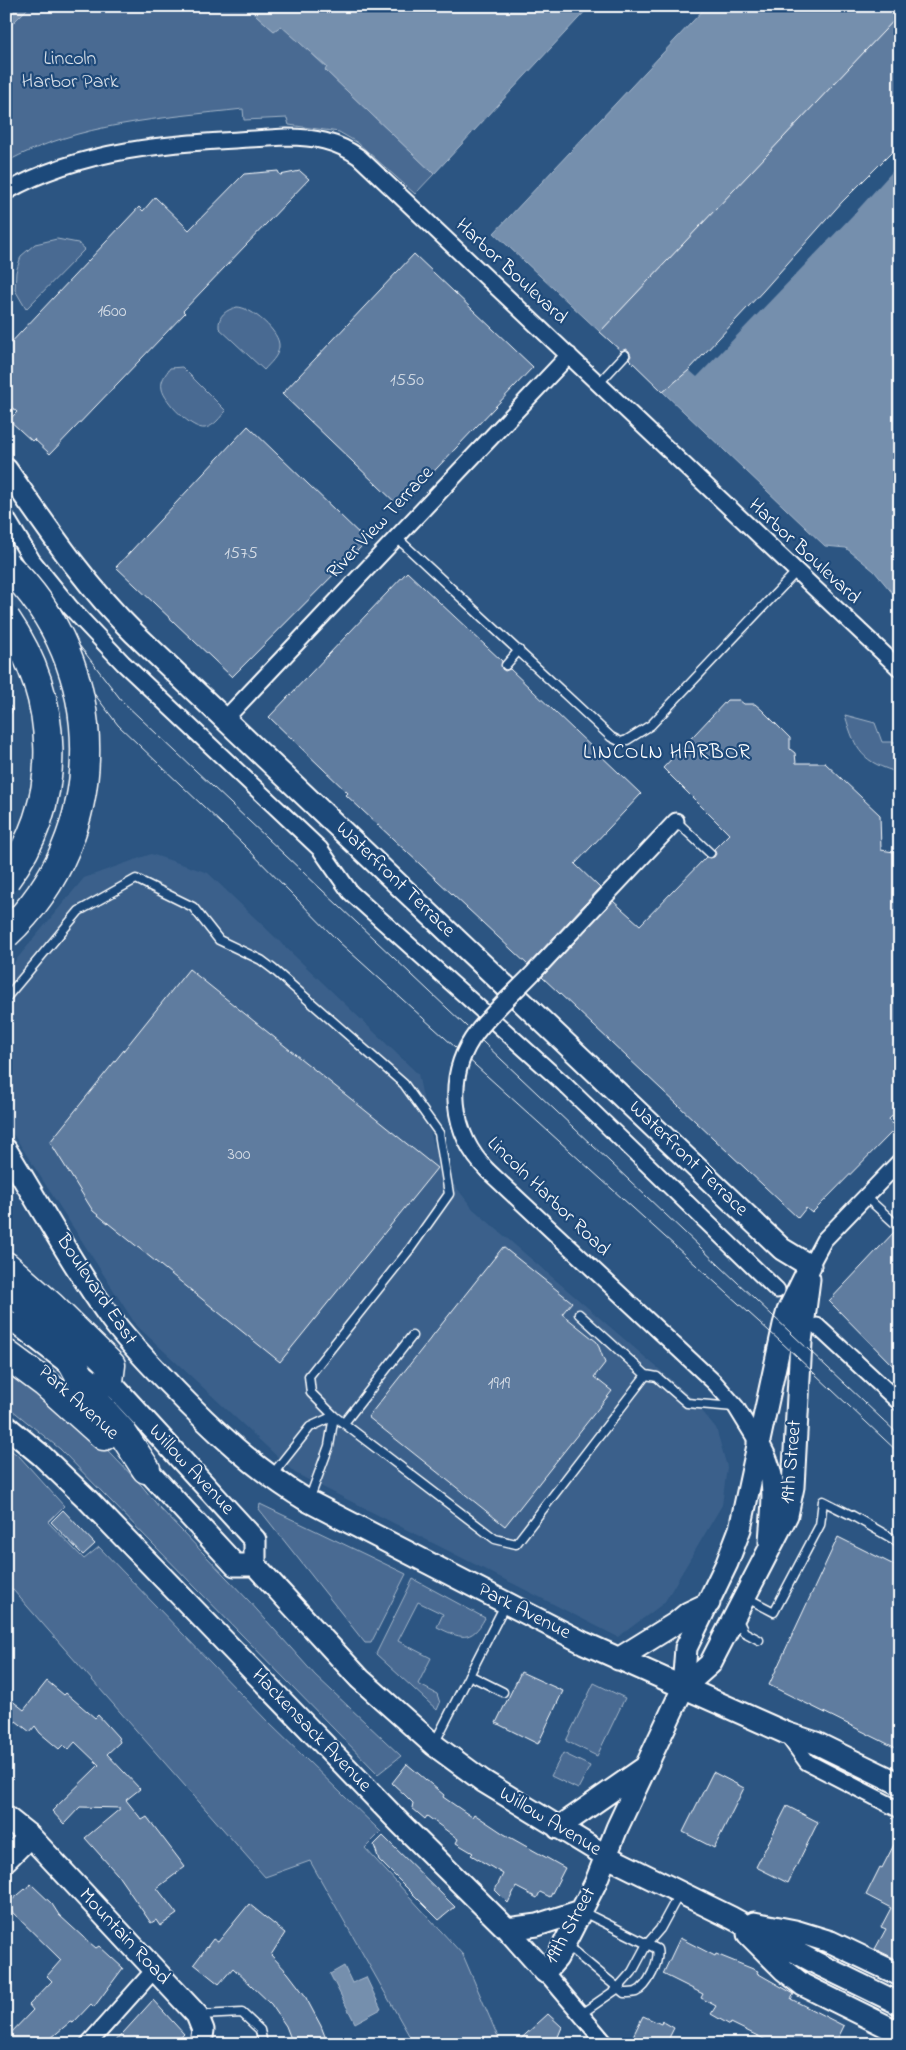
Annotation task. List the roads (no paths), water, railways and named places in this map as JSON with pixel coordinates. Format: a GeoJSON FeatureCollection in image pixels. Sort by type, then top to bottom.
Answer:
{"type":"FeatureCollection","features":[{"type":"Feature","properties":{"kind":"highway"},"geometry":{"type":"LineString","coordinates":[[6,565],[19,577],[44,608],[66,649],[79,690],[85,755],[80,802],[74,824],[57,868],[32,906],[6,934]]}},
{"type":"Feature","properties":{"kind":"highway"},"geometry":{"type":"LineString","coordinates":[[6,619],[24,648],[37,678],[45,707],[49,740],[46,784],[37,820],[26,848],[6,878]]}},
{"type":"Feature","properties":{"kind":"highway"},"geometry":{"type":"LineString","coordinates":[[6,1266],[51,1306],[111,1365],[109,1381]]}},
{"type":"Feature","properties":{"kind":"highway"},"geometry":{"type":"LineString","coordinates":[[6,1287],[52,1328],[64,1344],[93,1400],[121,1431],[146,1469]]}},
{"type":"Feature","properties":{"kind":"highway"},"geometry":{"type":"LineString","coordinates":[[6,1354],[45,1383],[113,1444],[146,1469]]}},
{"type":"Feature","properties":{"kind":"main road","name":"Waterfront Terrace"},"geometry":{"type":"LineString","coordinates":[[6,469],[53,537],[112,612],[782,1250],[810,1266]]}},
{"type":"Feature","properties":{"kind":"main road","name":"Boulevard East"},"geometry":{"type":"LineString","coordinates":[[6,1150],[84,1278],[127,1339],[199,1415],[270,1477]]}},
{"type":"Feature","properties":{"kind":"main road","name":"19th Street"},"geometry":{"type":"LineString","coordinates":[[545,1972],[557,1958],[581,1911],[617,1828],[683,1688],[686,1648],[727,1564],[740,1528],[786,1318],[810,1266]]}},
{"type":"Feature","properties":{"kind":"main road","name":"19th Street"},"geometry":{"type":"LineString","coordinates":[[683,1688],[710,1664],[787,1515],[792,1487],[801,1351],[810,1266]]}},
{"type":"Feature","properties":{"kind":"main road","name":"Park Avenue"},"geometry":{"type":"LineString","coordinates":[[6,1322],[18,1324],[94,1383],[109,1381]]}},
{"type":"Feature","properties":{"kind":"main road","name":"Park Avenue"},"geometry":{"type":"LineString","coordinates":[[6,1340],[92,1412],[146,1469]]}},
{"type":"Feature","properties":{"kind":"main road","name":"Willow Avenue"},"geometry":{"type":"LineString","coordinates":[[109,1381],[255,1540],[255,1565],[339,1659],[434,1746],[498,1791],[606,1856],[900,2004]]}},
{"type":"Feature","properties":{"kind":"main road","name":"Hackensack Avenue"},"geometry":{"type":"LineString","coordinates":[[6,1426],[41,1455],[87,1499],[400,1824],[507,1929],[545,1972]]}},
{"type":"Feature","properties":{"kind":"main road"},"geometry":{"type":"LineString","coordinates":[[758,1443],[769,1465],[771,1477],[770,1547]]}},
{"type":"Feature","properties":{"kind":"main road","name":"Willow Avenue"},"geometry":{"type":"LineString","coordinates":[[146,1469],[235,1565],[255,1565]]}},
{"type":"Feature","properties":{"kind":"main road","name":"Park Avenue"},"geometry":{"type":"LineString","coordinates":[[270,1477],[308,1501],[618,1659],[786,1733],[816,1744],[900,1784]]}},
{"type":"Feature","properties":{"kind":"main road"},"geometry":{"type":"LineString","coordinates":[[618,1659],[676,1624],[688,1613],[709,1603]]}},
{"type":"Feature","properties":{"kind":"main road"},"geometry":{"type":"LineString","coordinates":[[558,1828],[647,1766]]}},
{"type":"Feature","properties":{"kind":"main road","name":"Mountain Road"},"geometry":{"type":"LineString","coordinates":[[6,1817],[30,1836],[197,2015]]}},
{"type":"Feature","properties":{"kind":"main road"},"geometry":{"type":"LineString","coordinates":[[6,1860],[30,1836]]}},
{"type":"Feature","properties":{"kind":"main road"},"geometry":{"type":"LineString","coordinates":[[507,1929],[536,1925],[581,1911]]}},
{"type":"Feature","properties":{"kind":"main road"},"geometry":{"type":"LineString","coordinates":[[732,1918],[795,1931],[831,1942],[900,1975]]}},
{"type":"Feature","properties":{"kind":"main road"},"geometry":{"type":"LineString","coordinates":[[732,1918],[794,1980],[900,2033]]}},
{"type":"Feature","properties":{"kind":"main road"},"geometry":{"type":"LineString","coordinates":[[197,2015],[203,2030],[201,2044]]}},
{"type":"Feature","properties":{"kind":"street","name":"Harbor Boulevard"},"geometry":{"type":"LineString","coordinates":[[6,192],[41,175],[79,161],[132,149],[287,136],[308,137],[328,141],[342,147],[358,157],[900,669]]}},
{"type":"Feature","properties":{"kind":"street","name":"River View Terrace"},"geometry":{"type":"LineString","coordinates":[[224,720],[569,355]]}},
{"type":"Feature","properties":{"kind":"street"},"geometry":{"type":"LineString","coordinates":[[6,517],[32,560],[70,607],[123,663],[320,848],[350,892],[571,1091],[777,1290]]}},
{"type":"Feature","properties":{"kind":"street","name":"Lincoln Harbor Road"},"geometry":{"type":"LineString","coordinates":[[676,821],[476,1033],[466,1052],[458,1074],[455,1098],[461,1130],[475,1157],[715,1384],[736,1407],[758,1443]]}},
{"type":"Feature","properties":{"kind":"street","name":"19th Street"},"geometry":{"type":"LineString","coordinates":[[810,1266],[824,1240],[900,1161]]}},
{"type":"Feature","properties":{"kind":"street"},"geometry":{"type":"LineString","coordinates":[[817,1326],[900,1403]]}},
{"type":"Feature","properties":{"kind":"street"},"geometry":{"type":"LineString","coordinates":[[786,1733],[807,1762],[900,1810]]}},
{"type":"Feature","properties":{"kind":"street"},"geometry":{"type":"LineString","coordinates":[[88,2044],[155,1969]]}},
{"type":"Feature","properties":{"kind":"street","name":"Hackensack Avenue"},"geometry":{"type":"LineString","coordinates":[[545,1972],[606,2044]]}},
{"type":"Feature","properties":{"kind":"lane"},"geometry":{"type":"LineString","coordinates":[[599,383],[625,355]]}},
{"type":"Feature","properties":{"kind":"lane"},"geometry":{"type":"LineString","coordinates":[[396,536],[611,737],[621,742],[651,724],[796,572]]}},
{"type":"Feature","properties":{"kind":"lane"},"geometry":{"type":"LineString","coordinates":[[506,665],[519,650]]}},
{"type":"Feature","properties":{"kind":"lane"},"geometry":{"type":"LineString","coordinates":[[676,821],[710,853]]}},
{"type":"Feature","properties":{"kind":"lane"},"geometry":{"type":"LineString","coordinates":[[6,998],[79,912],[136,879],[193,907],[219,940],[261,960],[273,969],[404,1084],[439,1133],[449,1194],[386,1280],[309,1376],[311,1393],[334,1416],[495,1539],[516,1544],[646,1374]]}},
{"type":"Feature","properties":{"kind":"lane"},"geometry":{"type":"LineString","coordinates":[[866,1197],[899,1227]]}},
{"type":"Feature","properties":{"kind":"lane"},"geometry":{"type":"LineString","coordinates":[[579,1314],[646,1374],[657,1377],[687,1403],[736,1407]]}},
{"type":"Feature","properties":{"kind":"lane"},"geometry":{"type":"LineString","coordinates":[[344,1423],[412,1336]]}},
{"type":"Feature","properties":{"kind":"lane"},"geometry":{"type":"LineString","coordinates":[[270,1477],[310,1427],[334,1416]]}},
{"type":"Feature","properties":{"kind":"lane"},"geometry":{"type":"LineString","coordinates":[[308,1501],[329,1446],[334,1416]]}},
{"type":"Feature","properties":{"kind":"lane"},"geometry":{"type":"LineString","coordinates":[[745,1597],[774,1612],[820,1525],[823,1501],[854,1516],[900,1543]]}},
{"type":"Feature","properties":{"kind":"lane"},"geometry":{"type":"LineString","coordinates":[[434,1746],[506,1602]]}},
{"type":"Feature","properties":{"kind":"lane"},"geometry":{"type":"LineString","coordinates":[[736,1616],[744,1632],[759,1640]]}},
{"type":"Feature","properties":{"kind":"lane"},"geometry":{"type":"LineString","coordinates":[[469,1675],[503,1692]]}},
{"type":"Feature","properties":{"kind":"lane"},"geometry":{"type":"LineString","coordinates":[[581,2014],[617,1989],[632,1972],[647,1944],[660,1929],[679,1892]]}},
{"type":"Feature","properties":{"kind":"lane"},"geometry":{"type":"LineString","coordinates":[[565,1943],[617,1989],[624,1993],[635,1993],[643,1988],[658,1956],[657,1949],[581,1911]]}},
{"type":"Feature","properties":{"kind":"lane"},"geometry":{"type":"LineString","coordinates":[[197,2015],[242,2013],[260,2030],[263,2044]]}},
{"type":"Feature","properties":{"kind":"tram line"},"geometry":{"type":"LineString","coordinates":[[6,550],[122,701],[900,1436]]}},
{"type":"Feature","properties":{"kind":"tram line"},"geometry":{"type":"LineString","coordinates":[[6,573],[48,633],[118,725],[244,845],[339,942],[780,1341],[900,1454]]}},
{"type":"Feature","properties":{"kind":"district","name":"LINCOLN HARBOR"},"geometry":{"type":"Point","coordinates":[667,753]}},
{"type":"Feature","properties":{"kind":"park label","name":"Lincoln Harbor Park"},"geometry":{"type":"Point","coordinates":[70,70]}}]}
